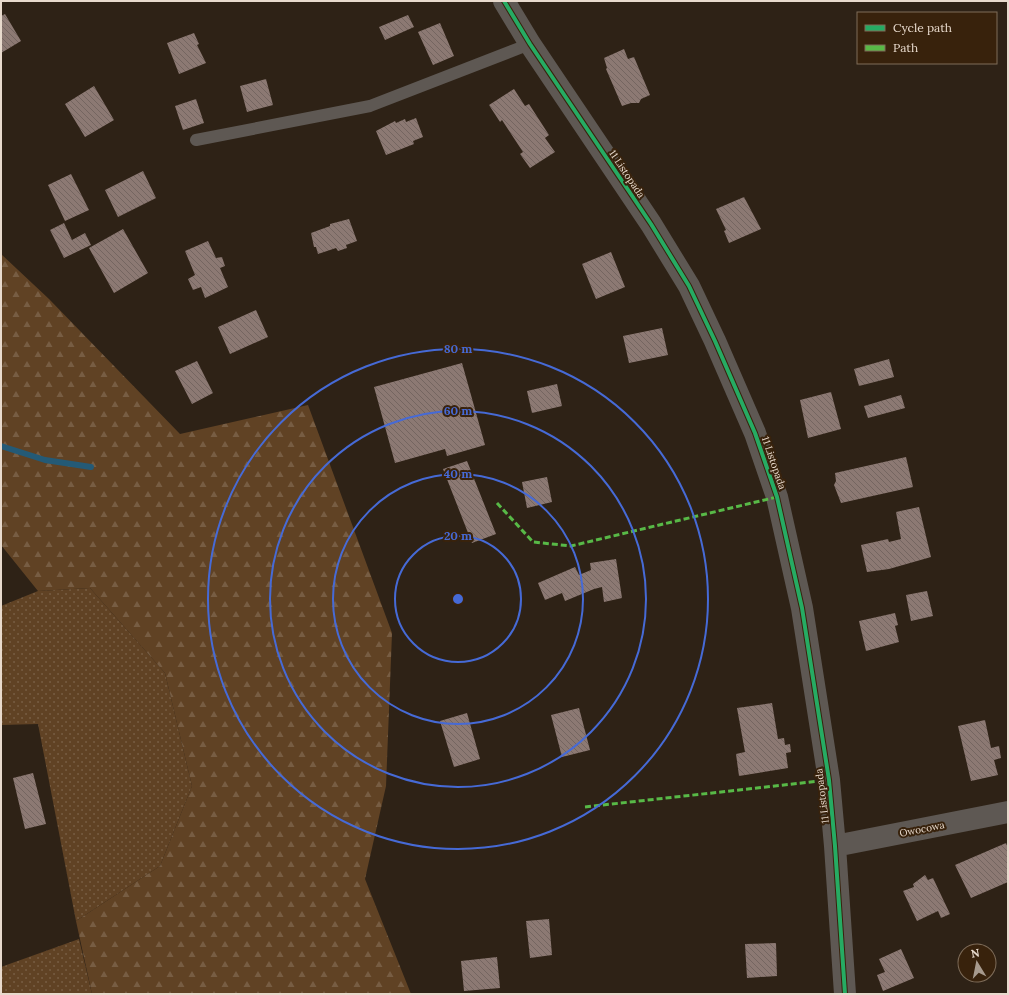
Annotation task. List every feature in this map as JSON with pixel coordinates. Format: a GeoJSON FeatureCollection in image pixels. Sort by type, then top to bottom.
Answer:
{"type":"FeatureCollection","features":[{"type":"Feature","properties":{"kind":"street","name":"11 Listopada"},"geometry":{"type":"LineString","coordinates":[[504,1],[530,44],[651,224],[689,286],[755,433],[777,497],[802,608],[829,780],[836,846],[845,994]]}},
{"type":"Feature","properties":{"kind":"street","name":"Owocowa"},"geometry":{"type":"LineString","coordinates":[[836,846],[1008,812]]}},
{"type":"Feature","properties":{"kind":"lane"},"geometry":{"type":"LineString","coordinates":[[196,140],[370,106],[530,44]]}},
{"type":"Feature","properties":{"kind":"green space"},"geometry":{"type":"Polygon","coordinates":[[[1,254],[49,299],[180,434],[308,405],[392,633],[386,786],[365,879],[411,994],[92,994],[76,921],[160,866],[192,786],[165,673],[90,588],[38,591],[1,545],[1,254]]]}},
{"type":"Feature","properties":{"kind":"green space"},"geometry":{"type":"Polygon","coordinates":[[[90,588],[165,673],[192,786],[160,866],[76,921],[38,724],[1,725],[1,606],[38,591],[90,588]]]}},
{"type":"Feature","properties":{"kind":"green space"},"geometry":{"type":"Polygon","coordinates":[[[79,939],[92,994],[1,994],[1,967],[79,939]]]}},
{"type":"Feature","properties":{"kind":"building"},"geometry":{"type":"Polygon","coordinates":[[[5,14],[21,41],[1,53],[1,16],[5,14]]]}},
{"type":"Feature","properties":{"kind":"building"},"geometry":{"type":"Polygon","coordinates":[[[408,15],[414,27],[385,40],[379,27],[408,15]]]}},
{"type":"Feature","properties":{"kind":"building"},"geometry":{"type":"Polygon","coordinates":[[[440,23],[454,56],[433,65],[418,32],[440,23]]]}},
{"type":"Feature","properties":{"kind":"building"},"geometry":{"type":"Polygon","coordinates":[[[194,33],[199,44],[197,45],[206,63],[179,74],[167,43],[194,33]]]}},
{"type":"Feature","properties":{"kind":"building"},"geometry":{"type":"Polygon","coordinates":[[[624,49],[628,59],[634,57],[650,95],[641,99],[639,103],[631,103],[622,106],[606,69],[604,58],[624,49]]]}},
{"type":"Feature","properties":{"kind":"building"},"geometry":{"type":"Polygon","coordinates":[[[266,79],[273,105],[247,112],[240,86],[266,79]]]}},
{"type":"Feature","properties":{"kind":"building"},"geometry":{"type":"Polygon","coordinates":[[[94,86],[114,120],[85,137],[65,104],[94,86]]]}},
{"type":"Feature","properties":{"kind":"building"},"geometry":{"type":"Polygon","coordinates":[[[514,89],[525,106],[529,104],[549,135],[545,138],[555,152],[530,168],[520,154],[523,152],[502,120],[500,122],[489,105],[514,89]]]}},
{"type":"Feature","properties":{"kind":"building"},"geometry":{"type":"Polygon","coordinates":[[[196,99],[204,123],[183,130],[175,106],[196,99]]]}},
{"type":"Feature","properties":{"kind":"building"},"geometry":{"type":"Polygon","coordinates":[[[416,118],[423,137],[413,141],[414,144],[386,155],[376,131],[395,121],[396,123],[405,119],[406,122],[416,118]]]}},
{"type":"Feature","properties":{"kind":"building"},"geometry":{"type":"Polygon","coordinates":[[[143,171],[156,198],[118,217],[105,190],[143,171]]]}},
{"type":"Feature","properties":{"kind":"building"},"geometry":{"type":"Polygon","coordinates":[[[71,174],[89,210],[65,221],[48,185],[71,174]]]}},
{"type":"Feature","properties":{"kind":"building"},"geometry":{"type":"Polygon","coordinates":[[[744,197],[761,229],[729,243],[724,231],[726,230],[716,209],[744,197]]]}},
{"type":"Feature","properties":{"kind":"building"},"geometry":{"type":"Polygon","coordinates":[[[349,219],[357,241],[346,245],[347,248],[338,251],[336,248],[318,254],[316,247],[314,247],[311,233],[330,226],[330,224],[349,219]]]}},
{"type":"Feature","properties":{"kind":"building"},"geometry":{"type":"Polygon","coordinates":[[[64,223],[72,240],[85,233],[91,245],[64,258],[50,230],[64,223]]]}},
{"type":"Feature","properties":{"kind":"building"},"geometry":{"type":"Polygon","coordinates":[[[123,229],[148,273],[114,293],[89,248],[123,229]]]}},
{"type":"Feature","properties":{"kind":"building"},"geometry":{"type":"Polygon","coordinates":[[[208,241],[216,258],[222,257],[225,266],[220,268],[228,287],[205,298],[201,287],[193,290],[188,279],[195,275],[185,251],[208,241]]]}},
{"type":"Feature","properties":{"kind":"building"},"geometry":{"type":"Polygon","coordinates":[[[611,252],[625,287],[596,299],[582,264],[611,252]]]}},
{"type":"Feature","properties":{"kind":"building"},"geometry":{"type":"Polygon","coordinates":[[[256,310],[268,337],[230,354],[218,327],[256,310]]]}},
{"type":"Feature","properties":{"kind":"building"},"geometry":{"type":"Polygon","coordinates":[[[662,328],[668,355],[629,363],[623,336],[662,328]]]}},
{"type":"Feature","properties":{"kind":"building"},"geometry":{"type":"Polygon","coordinates":[[[889,359],[894,377],[859,386],[854,369],[889,359]]]}},
{"type":"Feature","properties":{"kind":"building"},"geometry":{"type":"Polygon","coordinates":[[[197,361],[213,393],[192,404],[175,371],[197,361]]]}},
{"type":"Feature","properties":{"kind":"building"},"geometry":{"type":"Polygon","coordinates":[[[462,363],[485,445],[447,456],[445,449],[395,463],[374,387],[462,363]]]}},
{"type":"Feature","properties":{"kind":"building"},"geometry":{"type":"Polygon","coordinates":[[[557,384],[562,406],[532,413],[527,391],[557,384]]]}},
{"type":"Feature","properties":{"kind":"building"},"geometry":{"type":"Polygon","coordinates":[[[831,392],[841,429],[808,438],[800,400],[831,392]]]}},
{"type":"Feature","properties":{"kind":"building"},"geometry":{"type":"Polygon","coordinates":[[[901,395],[905,408],[868,418],[864,406],[901,395]]]}},
{"type":"Feature","properties":{"kind":"building"},"geometry":{"type":"Polygon","coordinates":[[[906,457],[913,487],[841,503],[834,485],[836,481],[835,473],[906,457]]]}},
{"type":"Feature","properties":{"kind":"building"},"geometry":{"type":"Polygon","coordinates":[[[467,461],[496,534],[472,543],[443,469],[467,461]]]}},
{"type":"Feature","properties":{"kind":"building"},"geometry":{"type":"Polygon","coordinates":[[[547,477],[552,502],[527,508],[522,482],[547,477]]]}},
{"type":"Feature","properties":{"kind":"building"},"geometry":{"type":"Polygon","coordinates":[[[919,507],[931,557],[889,569],[867,572],[861,545],[888,539],[889,542],[901,539],[896,512],[919,507]]]}},
{"type":"Feature","properties":{"kind":"building"},"geometry":{"type":"Polygon","coordinates":[[[616,559],[622,598],[604,602],[602,587],[565,601],[562,593],[545,600],[538,583],[575,567],[579,575],[591,570],[590,563],[616,559]]]}},
{"type":"Feature","properties":{"kind":"building"},"geometry":{"type":"Polygon","coordinates":[[[927,591],[933,616],[911,621],[906,595],[927,591]]]}},
{"type":"Feature","properties":{"kind":"building"},"geometry":{"type":"Polygon","coordinates":[[[895,613],[898,625],[895,626],[899,642],[866,651],[859,621],[895,613]]]}},
{"type":"Feature","properties":{"kind":"building"},"geometry":{"type":"Polygon","coordinates":[[[772,703],[778,739],[784,738],[785,745],[790,744],[791,752],[786,753],[788,768],[739,776],[736,754],[745,752],[737,708],[772,703]]]}},
{"type":"Feature","properties":{"kind":"building"},"geometry":{"type":"Polygon","coordinates":[[[579,708],[590,750],[562,757],[551,715],[579,708]]]}},
{"type":"Feature","properties":{"kind":"building"},"geometry":{"type":"Polygon","coordinates":[[[467,713],[480,759],[454,767],[440,721],[467,713]]]}},
{"type":"Feature","properties":{"kind":"building"},"geometry":{"type":"Polygon","coordinates":[[[985,720],[991,748],[999,746],[1001,758],[994,760],[998,775],[971,781],[958,726],[985,720]]]}},
{"type":"Feature","properties":{"kind":"building"},"geometry":{"type":"Polygon","coordinates":[[[33,773],[46,824],[25,829],[13,778],[33,773]]]}},
{"type":"Feature","properties":{"kind":"building"},"geometry":{"type":"Polygon","coordinates":[[[1006,843],[1008,848],[1008,882],[971,898],[955,865],[1006,843]]]}},
{"type":"Feature","properties":{"kind":"building"},"geometry":{"type":"Polygon","coordinates":[[[925,875],[928,880],[933,878],[950,914],[941,918],[938,911],[917,921],[903,891],[914,887],[913,884],[925,875]]]}},
{"type":"Feature","properties":{"kind":"building"},"geometry":{"type":"Polygon","coordinates":[[[549,919],[552,955],[530,958],[526,921],[549,919]]]}},
{"type":"Feature","properties":{"kind":"building"},"geometry":{"type":"Polygon","coordinates":[[[776,943],[777,976],[747,978],[745,944],[776,943]]]}},
{"type":"Feature","properties":{"kind":"building"},"geometry":{"type":"Polygon","coordinates":[[[901,949],[914,978],[883,991],[877,975],[885,972],[879,959],[901,949]]]}},
{"type":"Feature","properties":{"kind":"building"},"geometry":{"type":"Polygon","coordinates":[[[497,957],[500,988],[464,991],[461,961],[497,957]]]}},
{"type":"Feature","properties":{"kind":"waterway"},"geometry":{"type":"LineString","coordinates":[[1,446],[45,460],[91,467]]}},
{"type":"Feature","properties":{"kind":"marked path"},"geometry":{"type":"LineString","coordinates":[[497,503],[533,542],[571,546],[777,497]]}},
{"type":"Feature","properties":{"kind":"marked path"},"geometry":{"type":"LineString","coordinates":[[585,807],[829,780]]}},
{"type":"Feature","properties":{"kind":"cycle path"},"geometry":{"type":"LineString","coordinates":[[504,1],[530,44],[651,224],[689,286],[755,433],[777,497],[802,608],[829,780],[845,994]]}}]}
